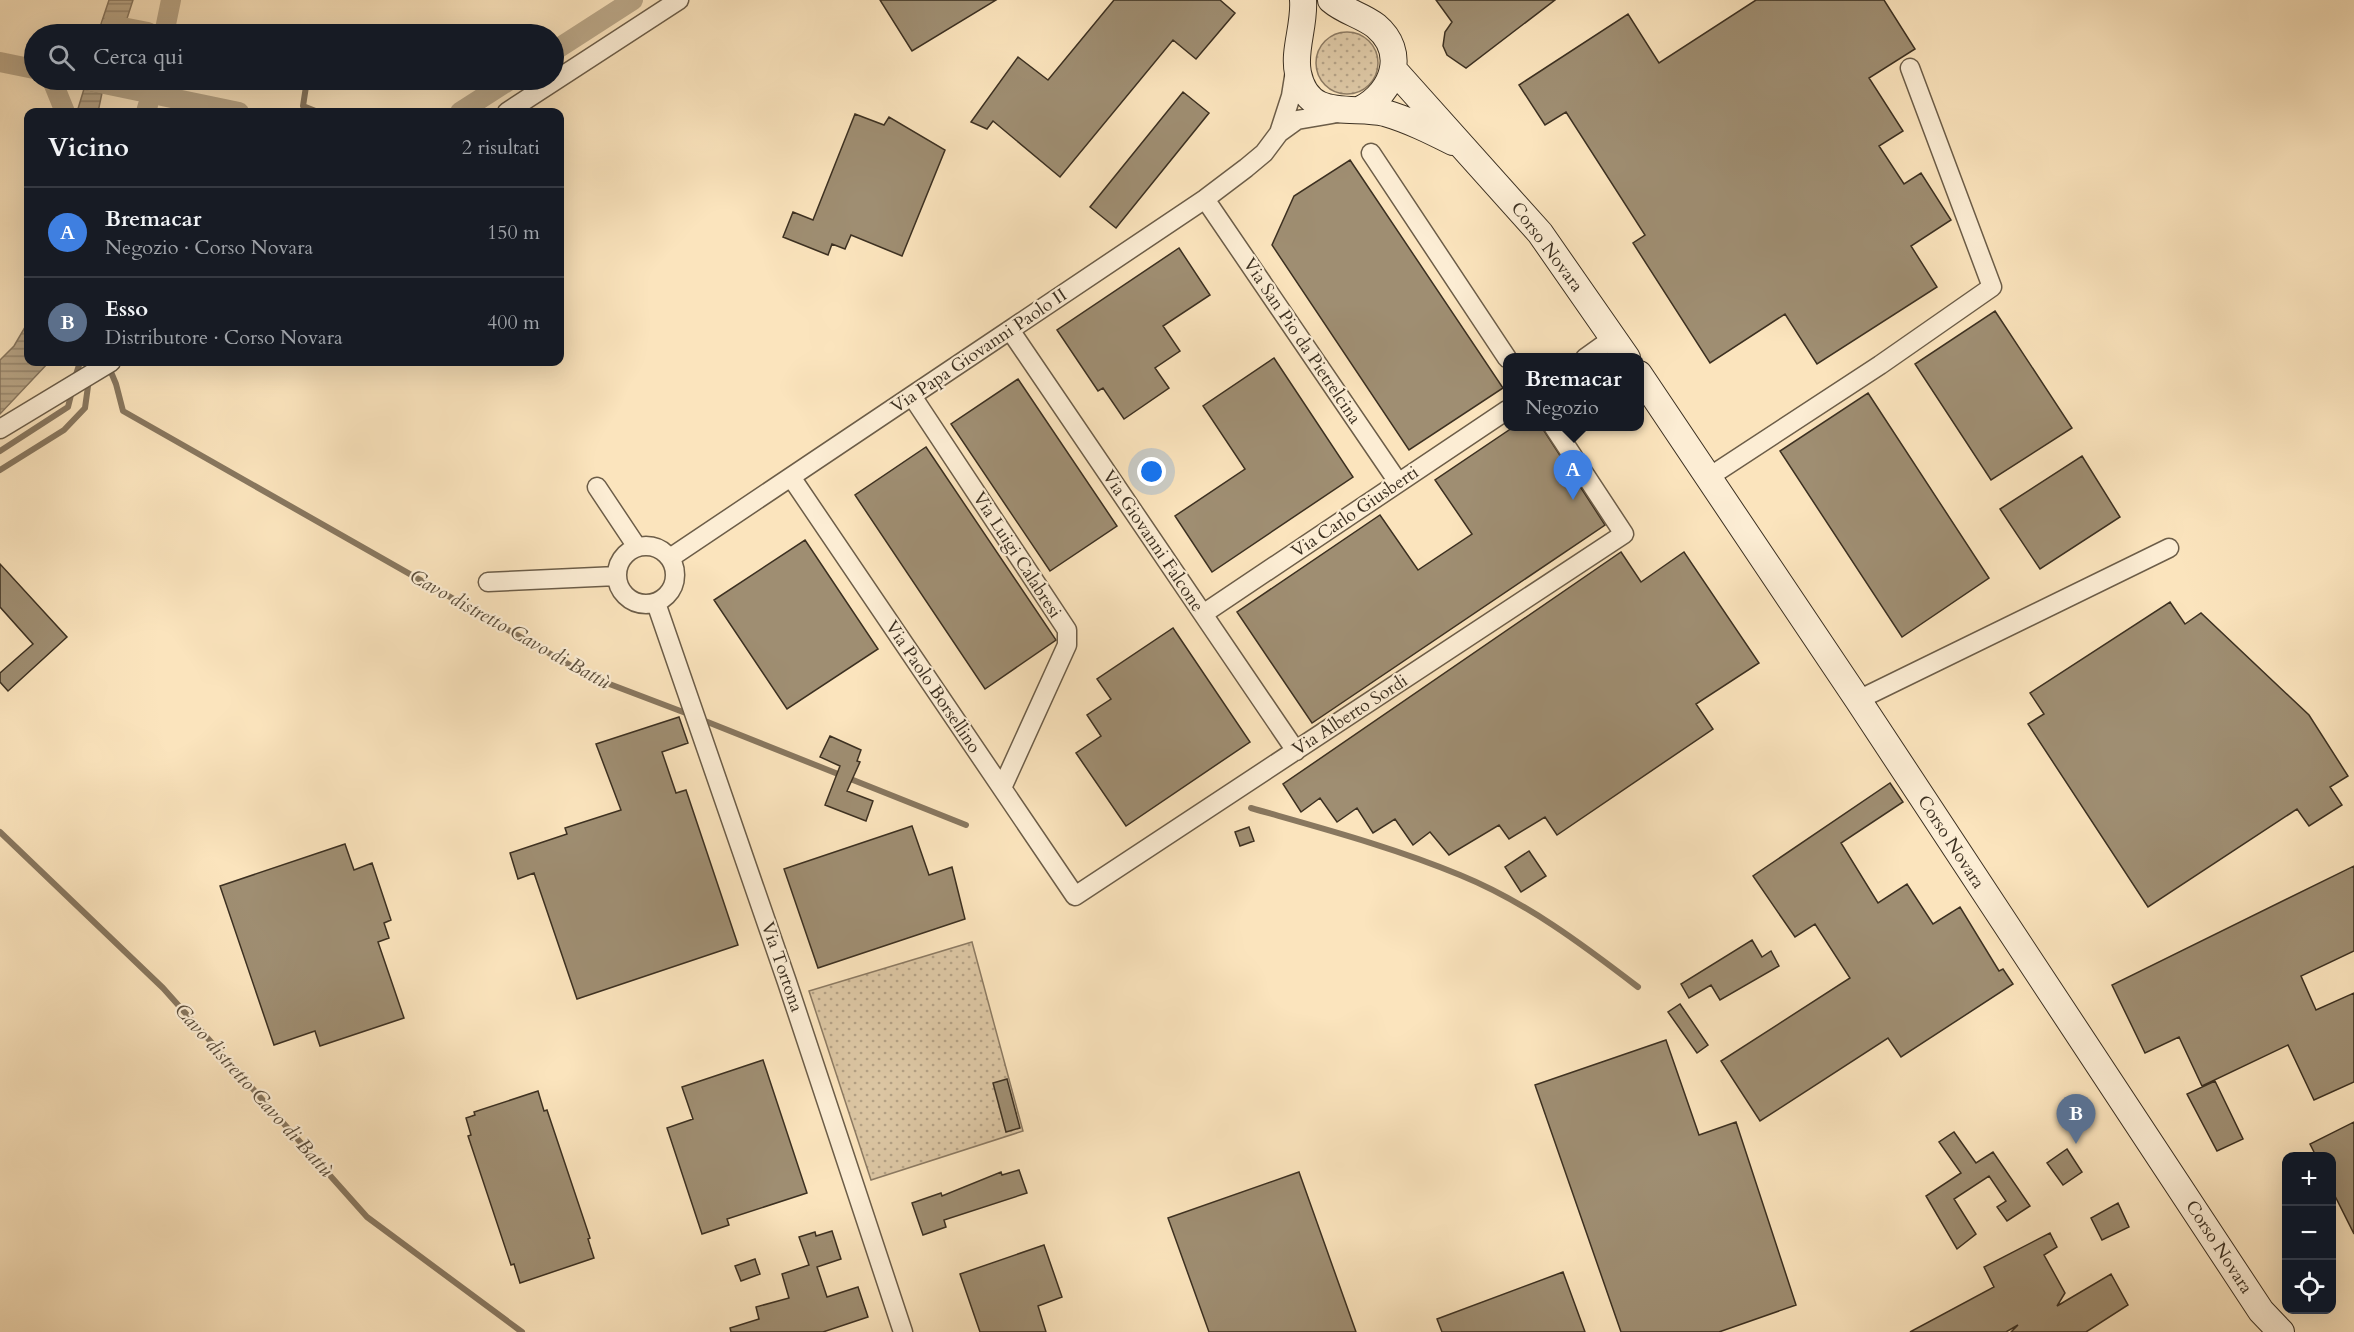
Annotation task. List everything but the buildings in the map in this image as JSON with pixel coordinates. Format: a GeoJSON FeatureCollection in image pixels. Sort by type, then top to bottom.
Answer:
{"type":"FeatureCollection","features":[{"type":"Feature","properties":{"kind":"main road","name":"Corso Novara"},"geometry":{"type":"LineString","coordinates":[[1303,0],[1304,15],[1298,74],[1304,89],[1314,100],[1328,109],[1353,110],[1397,117],[1458,145]]}},
{"type":"Feature","properties":{"kind":"main road"},"geometry":{"type":"LineString","coordinates":[[1332,0],[1344,11],[1374,24],[1392,47],[1394,70],[1383,94],[1353,110]]}},
{"type":"Feature","properties":{"kind":"main road"},"geometry":{"type":"LineString","coordinates":[[1299,51],[1311,30],[1325,19],[1343,15],[1361,17]]}},
{"type":"Feature","properties":{"kind":"main road","name":"Corso Novara"},"geometry":{"type":"LineString","coordinates":[[1394,70],[1434,113],[1458,145],[1484,169],[1540,233],[1620,348]]}},
{"type":"Feature","properties":{"kind":"main road","name":"Corso Novara"},"geometry":{"type":"LineString","coordinates":[[1644,381],[1858,700],[2264,1321],[2281,1332]]}},
{"type":"Feature","properties":{"kind":"street"},"geometry":{"type":"LineString","coordinates":[[564,75],[679,0]]}},
{"type":"Feature","properties":{"kind":"street","name":"Via Papa Giovanni Paolo II"},"geometry":{"type":"LineString","coordinates":[[1279,133],[1291,96],[1299,51]]}},
{"type":"Feature","properties":{"kind":"street"},"geometry":{"type":"LineString","coordinates":[[1709,477],[1880,365],[1992,287],[1910,68]]}},
{"type":"Feature","properties":{"kind":"street"},"geometry":{"type":"LineString","coordinates":[[513,108],[541,90]]}},
{"type":"Feature","properties":{"kind":"street","name":"Via Papa Giovanni Paolo II"},"geometry":{"type":"LineString","coordinates":[[670,558],[1205,199],[1264,153],[1279,133],[1297,120],[1353,110]]}},
{"type":"Feature","properties":{"kind":"street"},"geometry":{"type":"LineString","coordinates":[[1371,153],[1504,353]]}},
{"type":"Feature","properties":{"kind":"street","name":"Via San Pio da Pietrelcina"},"geometry":{"type":"LineString","coordinates":[[1205,199],[1398,482]]}},
{"type":"Feature","properties":{"kind":"street","name":"Via Giovanni Falcone"},"geometry":{"type":"LineString","coordinates":[[1010,330],[1296,751]]}},
{"type":"Feature","properties":{"kind":"street"},"geometry":{"type":"LineString","coordinates":[[1601,353],[1620,348]]}},
{"type":"Feature","properties":{"kind":"street"},"geometry":{"type":"LineString","coordinates":[[0,429],[103,366]]}},
{"type":"Feature","properties":{"kind":"street","name":"Via Luigi Calabresi"},"geometry":{"type":"LineString","coordinates":[[912,396],[1067,630],[1067,645],[1002,788]]}},
{"type":"Feature","properties":{"kind":"street","name":"Via Carlo Giusberti"},"geometry":{"type":"LineString","coordinates":[[1203,614],[1503,413]]}},
{"type":"Feature","properties":{"kind":"street","name":"Via Alberto Sordi"},"geometry":{"type":"LineString","coordinates":[[1076,896],[1624,534],[1556,431]]}},
{"type":"Feature","properties":{"kind":"street","name":"Via Paolo Borsellino"},"geometry":{"type":"LineString","coordinates":[[791,477],[1076,896]]}},
{"type":"Feature","properties":{"kind":"street"},"geometry":{"type":"LineString","coordinates":[[597,486],[637,547]]}},
{"type":"Feature","properties":{"kind":"street"},"geometry":{"type":"LineString","coordinates":[[637,547],[655,547],[670,558],[674,566],[674,584],[664,598],[656,603],[647,604],[629,599],[618,585],[617,576],[622,558],[637,547]]}},
{"type":"Feature","properties":{"kind":"street"},"geometry":{"type":"LineString","coordinates":[[1858,700],[2169,548]]}},
{"type":"Feature","properties":{"kind":"street"},"geometry":{"type":"LineString","coordinates":[[488,582],[617,576]]}},
{"type":"Feature","properties":{"kind":"street","name":"Via Tortona"},"geometry":{"type":"LineString","coordinates":[[656,603],[697,718],[903,1332]]}},
{"type":"Feature","properties":{"kind":"shaded area"},"geometry":{"type":"Polygon","coordinates":[[[109,0],[133,0],[125,24],[101,24],[109,0]]]}},
{"type":"Feature","properties":{"kind":"shaded area"},"geometry":{"type":"Polygon","coordinates":[[[1341,32],[1353,32],[1369,41],[1376,51],[1378,63],[1376,75],[1369,85],[1353,94],[1341,94],[1330,89],[1321,80],[1316,69],[1316,57],[1321,46],[1330,37],[1341,32]]]}},
{"type":"Feature","properties":{"kind":"shaded area"},"geometry":{"type":"Polygon","coordinates":[[[48,90],[62,91],[68,108],[56,108],[48,90]]]}},
{"type":"Feature","properties":{"kind":"shaded area"},"geometry":{"type":"Polygon","coordinates":[[[84,90],[102,93],[99,108],[78,108],[84,90]]]}},
{"type":"Feature","properties":{"kind":"shaded area"},"geometry":{"type":"Polygon","coordinates":[[[24,329],[24,366],[45,366],[0,414],[0,360],[14,346],[24,329]]]}},
{"type":"Feature","properties":{"kind":"shaded area"},"geometry":{"type":"Polygon","coordinates":[[[972,942],[1023,1131],[871,1180],[809,991],[972,942]]]}},
{"type":"Feature","properties":{"kind":"waterway"},"geometry":{"type":"LineString","coordinates":[[166,24],[171,0]]}},
{"type":"Feature","properties":{"kind":"waterway"},"geometry":{"type":"LineString","coordinates":[[564,45],[633,0]]}},
{"type":"Feature","properties":{"kind":"waterway"},"geometry":{"type":"LineString","coordinates":[[0,62],[24,67]]}},
{"type":"Feature","properties":{"kind":"waterway"},"geometry":{"type":"LineString","coordinates":[[56,90],[63,108]]}},
{"type":"Feature","properties":{"kind":"waterway"},"geometry":{"type":"LineString","coordinates":[[133,90],[220,108]]}},
{"type":"Feature","properties":{"kind":"waterway"},"geometry":{"type":"LineString","coordinates":[[305,90],[303,106],[308,108]]}},
{"type":"Feature","properties":{"kind":"waterway"},"geometry":{"type":"LineString","coordinates":[[466,108],[494,90]]}},
{"type":"Feature","properties":{"kind":"waterway","name":"Cavo distretto Cavo di Battù"},"geometry":{"type":"LineString","coordinates":[[75,378],[79,366]]}},
{"type":"Feature","properties":{"kind":"waterway","name":"Cavo distretto Cavo di Battù"},"geometry":{"type":"LineString","coordinates":[[108,366],[123,411],[591,677],[691,715]]}},
{"type":"Feature","properties":{"kind":"waterway","name":"Cavo distretto Cavo di Battù"},"geometry":{"type":"LineString","coordinates":[[0,470],[64,430],[85,408],[89,379]]}},
{"type":"Feature","properties":{"kind":"waterway","name":"Cavo distretto Cavo di Battù"},"geometry":{"type":"LineString","coordinates":[[0,451],[68,407],[72,391]]}},
{"type":"Feature","properties":{"kind":"waterway","name":"Cavo distretto Cavo di Battù"},"geometry":{"type":"LineString","coordinates":[[700,719],[966,825]]}},
{"type":"Feature","properties":{"kind":"waterway","name":"Cavo distretto Cavo di Battù"},"geometry":{"type":"LineString","coordinates":[[1251,808],[1383,847],[1435,865],[1484,886],[1553,925],[1638,987]]}},
{"type":"Feature","properties":{"kind":"waterway","name":"Cavo distretto Cavo di Battù"},"geometry":{"type":"LineString","coordinates":[[0,832],[163,988],[367,1217],[522,1332]]}},
{"type":"Feature","properties":{"kind":"place","name":"Bremacar"},"geometry":{"type":"Point","coordinates":[1573,500]}},
{"type":"Feature","properties":{"kind":"place","name":"Esso"},"geometry":{"type":"Point","coordinates":[2076,1144]}}]}
